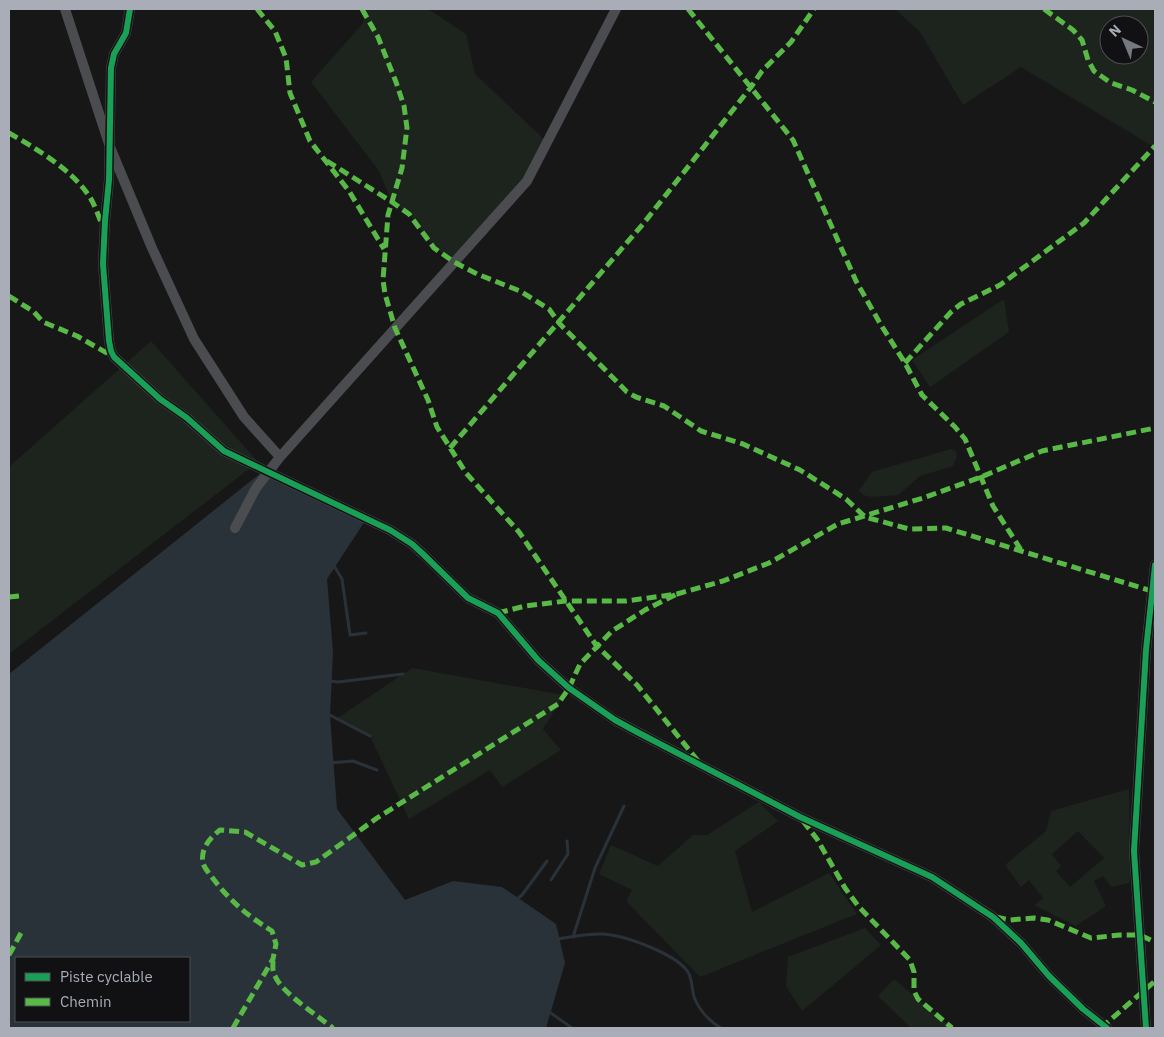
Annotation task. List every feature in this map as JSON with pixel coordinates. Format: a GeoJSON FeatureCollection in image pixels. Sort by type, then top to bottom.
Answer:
{"type":"FeatureCollection","features":[{"type":"Feature","properties":{"kind":"street"},"geometry":{"type":"LineString","coordinates":[[65,9],[110,147],[152,248],[194,339],[244,417],[280,457]]}},
{"type":"Feature","properties":{"kind":"street"},"geometry":{"type":"LineString","coordinates":[[130,9],[126,33],[111,60],[109,180],[103,264],[111,351],[114,357],[160,399],[187,418],[224,451],[390,530],[412,544],[468,598],[498,613],[538,660],[569,688],[616,720],[800,817],[932,877],[993,917],[1021,943],[1049,976],[1106,1028]]}},
{"type":"Feature","properties":{"kind":"street"},"geometry":{"type":"LineString","coordinates":[[234,528],[256,488],[268,471],[527,182],[616,9]]}},
{"type":"Feature","properties":{"kind":"street"},"geometry":{"type":"LineString","coordinates":[[1146,1028],[1134,851],[1146,650],[1155,565]]}},
{"type":"Feature","properties":{"kind":"shaded area"},"geometry":{"type":"Polygon","coordinates":[[[367,9],[428,9],[466,34],[475,74],[547,142],[527,181],[454,262],[434,248],[409,214],[392,202],[379,171],[311,82],[363,23],[367,9]]]}},
{"type":"Feature","properties":{"kind":"shaded area"},"geometry":{"type":"Polygon","coordinates":[[[895,9],[1155,9],[1154,147],[1021,67],[963,105],[920,32],[895,9]]]}},
{"type":"Feature","properties":{"kind":"shaded area"},"geometry":{"type":"Polygon","coordinates":[[[1004,299],[1009,332],[930,387],[912,360],[1004,299]]]}},
{"type":"Feature","properties":{"kind":"shaded area"},"geometry":{"type":"Polygon","coordinates":[[[151,341],[258,462],[9,654],[9,467],[151,341]]]}},
{"type":"Feature","properties":{"kind":"shaded area"},"geometry":{"type":"Polygon","coordinates":[[[951,449],[956,451],[957,456],[953,466],[920,476],[898,495],[872,497],[863,495],[859,490],[872,472],[951,449]]]}},
{"type":"Feature","properties":{"kind":"shaded area"},"geometry":{"type":"Polygon","coordinates":[[[262,472],[365,521],[327,579],[333,652],[330,716],[337,809],[405,900],[453,881],[502,887],[556,924],[565,963],[546,1028],[9,1028],[9,674],[262,472]]]}},
{"type":"Feature","properties":{"kind":"shaded area"},"geometry":{"type":"Polygon","coordinates":[[[412,668],[564,695],[543,729],[561,750],[502,787],[490,770],[409,819],[370,736],[336,719],[412,668]]]}},
{"type":"Feature","properties":{"kind":"shaded area"},"geometry":{"type":"Polygon","coordinates":[[[1129,789],[1130,883],[1111,887],[1103,876],[1094,881],[1106,906],[1076,926],[1034,905],[1043,898],[1029,880],[1021,887],[1005,865],[1046,831],[1051,811],[1129,789]],[[1078,831],[1052,854],[1061,866],[1056,871],[1070,887],[1104,858],[1078,831]]]}},
{"type":"Feature","properties":{"kind":"shaded area"},"geometry":{"type":"Polygon","coordinates":[[[759,802],[778,821],[735,851],[752,912],[829,873],[857,914],[700,977],[626,901],[632,890],[599,874],[611,845],[658,866],[693,835],[707,835],[759,802]]]}},
{"type":"Feature","properties":{"kind":"shaded area"},"geometry":{"type":"Polygon","coordinates":[[[865,928],[881,945],[802,1011],[786,986],[788,957],[865,928]]]}},
{"type":"Feature","properties":{"kind":"shaded area"},"geometry":{"type":"Polygon","coordinates":[[[894,979],[951,1027],[911,1028],[878,996],[894,979]]]}},
{"type":"Feature","properties":{"kind":"waterway"},"geometry":{"type":"LineString","coordinates":[[333,564],[342,579],[350,635],[366,633]]}},
{"type":"Feature","properties":{"kind":"waterway"},"geometry":{"type":"LineString","coordinates":[[330,681],[338,682],[403,674]]}},
{"type":"Feature","properties":{"kind":"waterway"},"geometry":{"type":"LineString","coordinates":[[326,713],[370,736]]}},
{"type":"Feature","properties":{"kind":"waterway"},"geometry":{"type":"LineString","coordinates":[[329,763],[353,761],[377,770]]}},
{"type":"Feature","properties":{"kind":"waterway"},"geometry":{"type":"LineString","coordinates":[[573,937],[595,868],[624,806]]}},
{"type":"Feature","properties":{"kind":"waterway"},"geometry":{"type":"LineString","coordinates":[[551,880],[568,854],[567,841]]}},
{"type":"Feature","properties":{"kind":"waterway"},"geometry":{"type":"LineString","coordinates":[[516,900],[522,895],[547,861]]}},
{"type":"Feature","properties":{"kind":"waterway"},"geometry":{"type":"LineString","coordinates":[[557,939],[592,934],[612,935],[637,942],[663,953],[684,967],[691,979],[694,997],[702,1011],[721,1028]]}},
{"type":"Feature","properties":{"kind":"waterway"},"geometry":{"type":"LineString","coordinates":[[548,1011],[572,1028]]}},
{"type":"Feature","properties":{"kind":"marked path"},"geometry":{"type":"LineString","coordinates":[[257,9],[275,31],[286,58],[290,93],[310,141],[349,191],[384,249]]}},
{"type":"Feature","properties":{"kind":"marked path"},"geometry":{"type":"LineString","coordinates":[[362,9],[378,37],[396,82],[404,106],[407,128],[402,168],[388,215],[383,280],[385,294],[395,328],[428,400],[437,427],[466,473],[519,532],[596,645],[637,685],[698,761]]}},
{"type":"Feature","properties":{"kind":"marked path"},"geometry":{"type":"LineString","coordinates":[[688,9],[793,140],[856,281],[922,395],[965,439],[993,506],[1021,550]]}},
{"type":"Feature","properties":{"kind":"marked path"},"geometry":{"type":"LineString","coordinates":[[450,448],[643,224],[762,71],[791,42],[814,9]]}},
{"type":"Feature","properties":{"kind":"marked path"},"geometry":{"type":"LineString","coordinates":[[1044,9],[1073,30],[1082,40],[1088,60],[1094,71],[1111,83],[1132,90],[1155,102]]}},
{"type":"Feature","properties":{"kind":"marked path"},"geometry":{"type":"LineString","coordinates":[[9,133],[40,152],[71,175],[89,197],[102,225]]}},
{"type":"Feature","properties":{"kind":"marked path"},"geometry":{"type":"LineString","coordinates":[[905,363],[951,312],[961,304],[1000,285],[1084,223],[1155,146]]}},
{"type":"Feature","properties":{"kind":"marked path"},"geometry":{"type":"LineString","coordinates":[[327,161],[409,214],[434,248],[454,262],[477,274],[520,291],[549,309],[559,323],[627,392],[664,406],[701,431],[743,444],[800,470],[846,499],[865,517],[909,529],[946,528],[1155,592]]}},
{"type":"Feature","properties":{"kind":"marked path"},"geometry":{"type":"LineString","coordinates":[[9,296],[34,312],[43,322],[77,336],[112,356]]}},
{"type":"Feature","properties":{"kind":"marked path"},"geometry":{"type":"LineString","coordinates":[[498,613],[525,606],[566,601],[626,601],[677,594],[723,581],[769,563],[838,524],[923,498],[981,477],[1042,451],[1155,428]]}},
{"type":"Feature","properties":{"kind":"marked path"},"geometry":{"type":"LineString","coordinates":[[233,1028],[273,959],[276,944],[272,931],[238,906],[205,868],[202,858],[204,849],[220,830],[245,832],[302,865],[316,862],[377,818],[558,704],[569,688],[580,664],[612,631],[645,610],[677,594]]}},
{"type":"Feature","properties":{"kind":"marked path"},"geometry":{"type":"LineString","coordinates":[[9,597],[19,596]]}},
{"type":"Feature","properties":{"kind":"marked path"},"geometry":{"type":"LineString","coordinates":[[803,821],[817,839],[845,888],[859,907],[910,960],[914,972],[914,991],[918,999],[952,1028]]}},
{"type":"Feature","properties":{"kind":"marked path"},"geometry":{"type":"LineString","coordinates":[[996,917],[1010,920],[1034,918],[1048,920],[1091,938],[1140,935],[1155,942]]}},
{"type":"Feature","properties":{"kind":"marked path"},"geometry":{"type":"LineString","coordinates":[[9,955],[21,933]]}},
{"type":"Feature","properties":{"kind":"marked path"},"geometry":{"type":"LineString","coordinates":[[273,961],[274,974],[285,990],[333,1028]]}},
{"type":"Feature","properties":{"kind":"marked path"},"geometry":{"type":"LineString","coordinates":[[1101,1028],[1155,981]]}},
{"type":"Feature","properties":{"kind":"cycle path"},"geometry":{"type":"LineString","coordinates":[[130,9],[126,33],[114,54],[111,68],[109,180],[103,264],[109,341],[114,357],[160,399],[187,418],[224,451],[390,530],[412,544],[468,598],[498,613],[538,660],[569,688],[615,720],[800,817],[932,877],[993,917],[1021,943],[1049,976],[1083,1009],[1107,1028]]}},
{"type":"Feature","properties":{"kind":"cycle path"},"geometry":{"type":"LineString","coordinates":[[1146,1028],[1134,851],[1146,650],[1155,565]]}}]}
